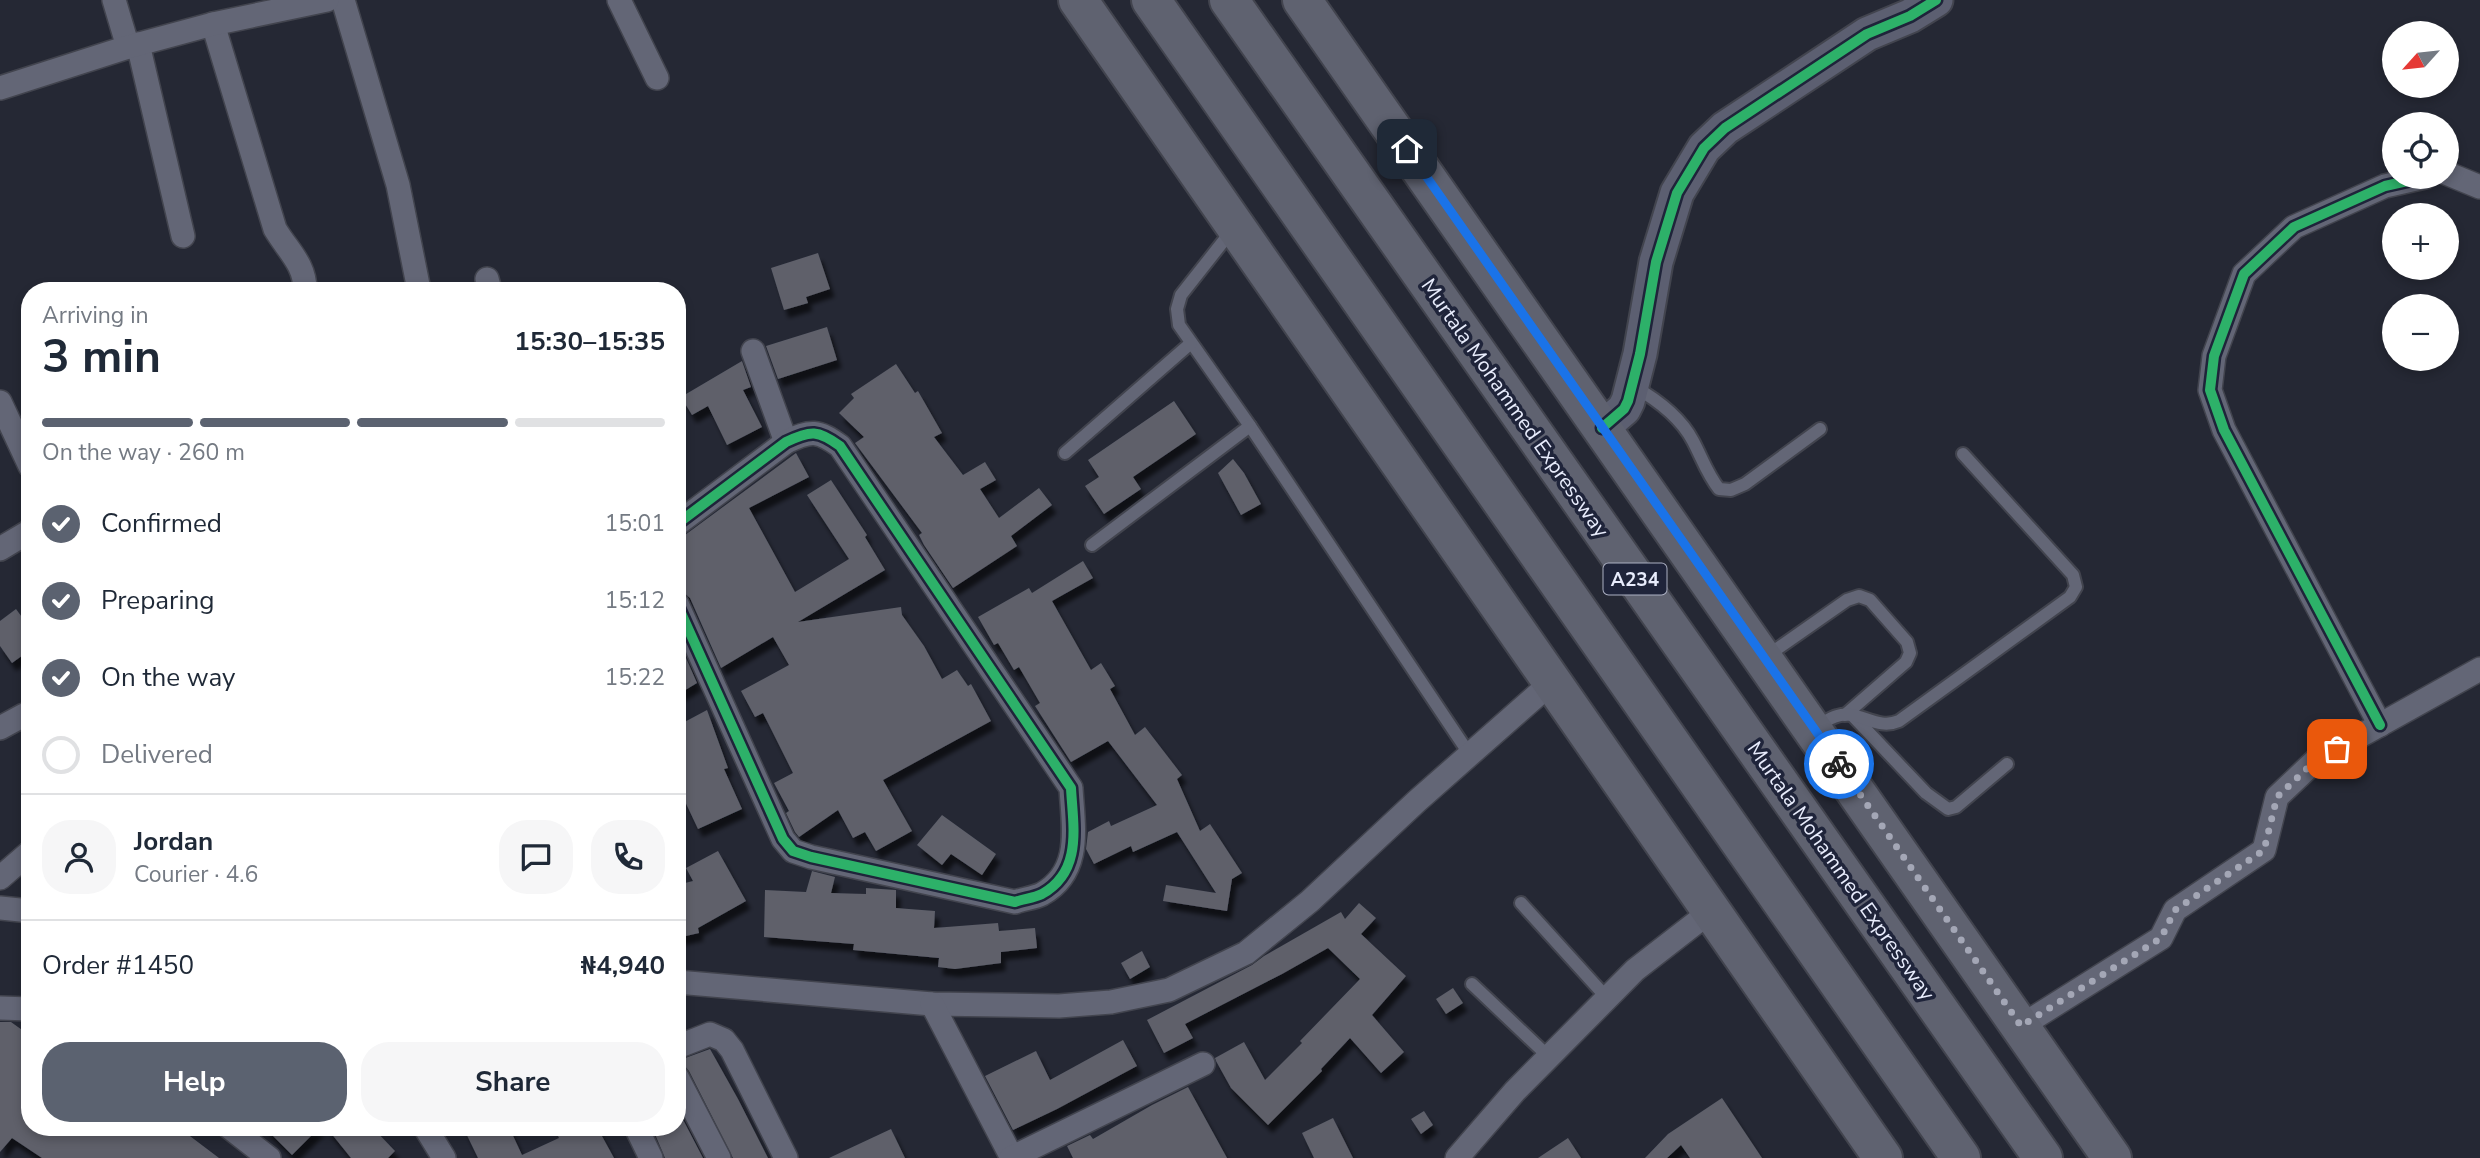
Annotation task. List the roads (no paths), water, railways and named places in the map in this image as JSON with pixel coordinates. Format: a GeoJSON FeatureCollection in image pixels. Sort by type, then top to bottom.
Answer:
{"type":"FeatureCollection","features":[{"type":"Feature","properties":{"kind":"highway"},"geometry":{"type":"LineString","coordinates":[[1078,0],[1883,1158]]}},
{"type":"Feature","properties":{"kind":"highway","name":"A234"},"geometry":{"type":"LineString","coordinates":[[1151,0],[1961,1158]]}},
{"type":"Feature","properties":{"kind":"highway","name":"Murtala Mohammed Expressway"},"geometry":{"type":"LineString","coordinates":[[1229,0],[2043,1158]]}},
{"type":"Feature","properties":{"kind":"highway"},"geometry":{"type":"LineString","coordinates":[[1302,0],[1764,658],[1837,720],[2021,1026],[2112,1158]]}},
{"type":"Feature","properties":{"kind":"street"},"geometry":{"type":"LineString","coordinates":[[114,0],[133,46],[183,236]]}},
{"type":"Feature","properties":{"kind":"street"},"geometry":{"type":"LineString","coordinates":[[0,88],[213,24],[327,0]]}},
{"type":"Feature","properties":{"kind":"street"},"geometry":{"type":"LineString","coordinates":[[343,0],[398,185],[417,282]]}},
{"type":"Feature","properties":{"kind":"street"},"geometry":{"type":"LineString","coordinates":[[619,0],[657,78]]}},
{"type":"Feature","properties":{"kind":"street"},"geometry":{"type":"LineString","coordinates":[[1602,428],[1623,409],[1633,386],[1656,262],[1677,192],[1703,148],[1725,128],[1867,34],[1910,16],[1936,0]]}},
{"type":"Feature","properties":{"kind":"street"},"geometry":{"type":"LineString","coordinates":[[213,24],[275,229],[298,260],[305,282]]}},
{"type":"Feature","properties":{"kind":"street"},"geometry":{"type":"LineString","coordinates":[[2459,178],[2480,187]]}},
{"type":"Feature","properties":{"kind":"street"},"geometry":{"type":"LineString","coordinates":[[2380,725],[2224,430],[2210,390],[2214,356],[2244,274],[2294,227],[2382,187]]}},
{"type":"Feature","properties":{"kind":"street"},"geometry":{"type":"LineString","coordinates":[[752,351],[786,442]]}},
{"type":"Feature","properties":{"kind":"street"},"geometry":{"type":"LineString","coordinates":[[0,402],[21,447]]}},
{"type":"Feature","properties":{"kind":"street"},"geometry":{"type":"LineString","coordinates":[[686,517],[786,442],[803,434],[822,433],[840,446],[1071,788],[1073,853],[1062,876],[1042,894],[1015,902],[793,851],[783,839],[686,624]]}},
{"type":"Feature","properties":{"kind":"street"},"geometry":{"type":"LineString","coordinates":[[0,549],[21,536]]}},
{"type":"Feature","properties":{"kind":"street"},"geometry":{"type":"LineString","coordinates":[[2021,1026],[2161,938],[2175,910],[2264,850],[2277,797],[2315,761],[2480,669]]}},
{"type":"Feature","properties":{"kind":"street"},"geometry":{"type":"LineString","coordinates":[[686,983],[932,1004],[1059,1006],[1111,1002],[1168,990],[1247,953],[1310,901],[1552,682]]}},
{"type":"Feature","properties":{"kind":"street"},"geometry":{"type":"LineString","coordinates":[[0,728],[21,717]]}},
{"type":"Feature","properties":{"kind":"street"},"geometry":{"type":"LineString","coordinates":[[0,878],[21,860]]}},
{"type":"Feature","properties":{"kind":"street"},"geometry":{"type":"LineString","coordinates":[[0,908],[21,910]]}},
{"type":"Feature","properties":{"kind":"street"},"geometry":{"type":"LineString","coordinates":[[1457,1158],[1516,1091],[1634,970],[1711,911]]}},
{"type":"Feature","properties":{"kind":"street"},"geometry":{"type":"LineString","coordinates":[[932,1004],[1011,1158],[1203,1064]]}},
{"type":"Feature","properties":{"kind":"street"},"geometry":{"type":"LineString","coordinates":[[0,1008],[21,1009]]}},
{"type":"Feature","properties":{"kind":"street"},"geometry":{"type":"LineString","coordinates":[[686,1043],[710,1034],[724,1040],[732,1050],[786,1158]]}},
{"type":"Feature","properties":{"kind":"street"},"geometry":{"type":"LineString","coordinates":[[686,1094],[719,1158]]}},
{"type":"Feature","properties":{"kind":"street"},"geometry":{"type":"LineString","coordinates":[[241,1136],[269,1158]]}},
{"type":"Feature","properties":{"kind":"street"},"geometry":{"type":"LineString","coordinates":[[431,1136],[444,1158]]}},
{"type":"Feature","properties":{"kind":"street"},"geometry":{"type":"LineString","coordinates":[[640,1136],[651,1158]]}},
{"type":"Feature","properties":{"kind":"lane"},"geometry":{"type":"LineString","coordinates":[[1236,226],[1181,295],[1177,309],[1179,325],[1250,426],[1470,755]]}},
{"type":"Feature","properties":{"kind":"lane"},"geometry":{"type":"LineString","coordinates":[[1065,453],[1191,343]]}},
{"type":"Feature","properties":{"kind":"lane"},"geometry":{"type":"LineString","coordinates":[[1633,386],[1659,400],[1692,439],[1707,473],[1719,489],[1731,490],[1745,484],[1820,429]]}},
{"type":"Feature","properties":{"kind":"lane"},"geometry":{"type":"LineString","coordinates":[[1092,545],[1250,426]]}},
{"type":"Feature","properties":{"kind":"lane"},"geometry":{"type":"LineString","coordinates":[[1837,720],[1890,725],[1899,721],[2070,597],[2076,587],[2073,575],[1963,454]]}},
{"type":"Feature","properties":{"kind":"lane"},"geometry":{"type":"LineString","coordinates":[[1764,658],[1847,600],[1859,596],[1870,600],[1908,642],[1910,653],[1906,662],[1837,720]]}},
{"type":"Feature","properties":{"kind":"lane"},"geometry":{"type":"LineString","coordinates":[[1837,720],[1948,809],[1956,807],[2007,765]]}},
{"type":"Feature","properties":{"kind":"lane"},"geometry":{"type":"LineString","coordinates":[[1521,903],[1607,998]]}},
{"type":"Feature","properties":{"kind":"lane"},"geometry":{"type":"LineString","coordinates":[[1472,984],[1549,1057]]}}]}
